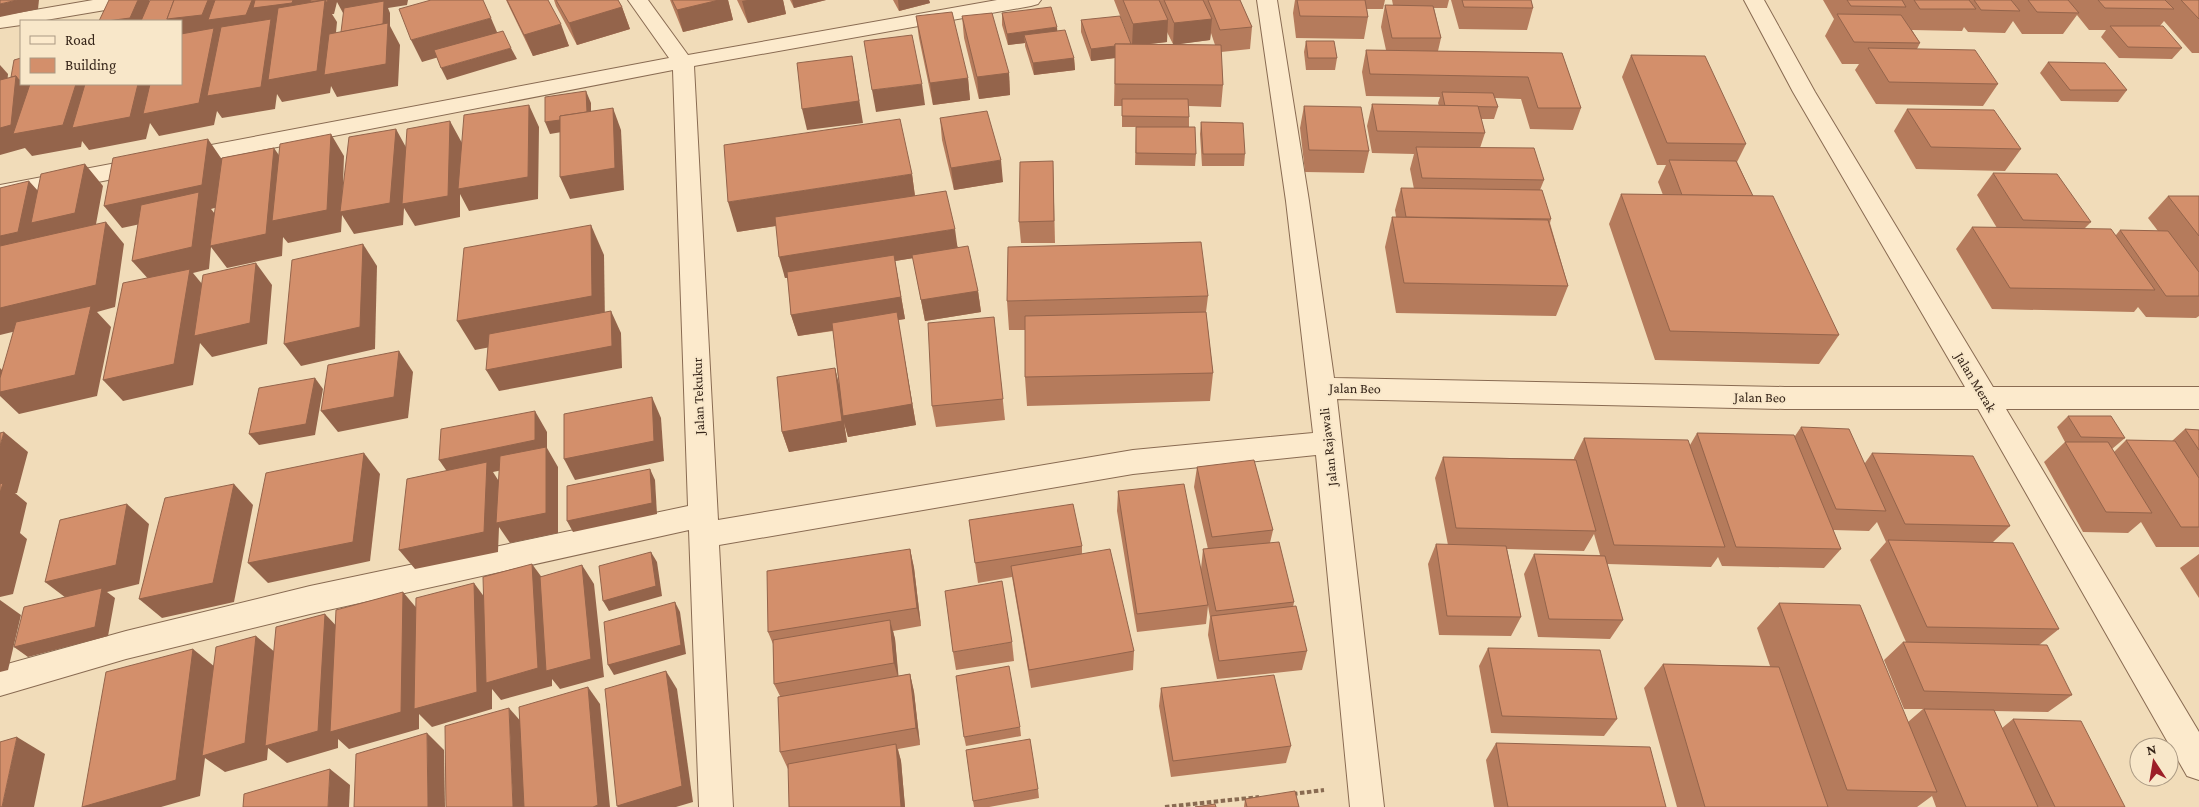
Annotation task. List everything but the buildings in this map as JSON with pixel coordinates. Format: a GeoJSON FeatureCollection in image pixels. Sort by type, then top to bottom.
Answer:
{"type":"FeatureCollection","features":[{"type":"Feature","properties":{"kind":"street"},"geometry":{"type":"LineString","coordinates":[[0,22],[129,0]]}},
{"type":"Feature","properties":{"kind":"street"},"geometry":{"type":"LineString","coordinates":[[638,0],[683,62]]}},
{"type":"Feature","properties":{"kind":"street"},"geometry":{"type":"LineString","coordinates":[[0,193],[683,62],[1031,0]]}},
{"type":"Feature","properties":{"kind":"street","name":"Jalan Rajawali"},"geometry":{"type":"LineString","coordinates":[[1267,0],[1284,103],[1322,388],[1366,796]]}},
{"type":"Feature","properties":{"kind":"street","name":"Jalan Merak"},"geometry":{"type":"LineString","coordinates":[[1754,0],[1804,92],[2199,764]]}},
{"type":"Feature","properties":{"kind":"street","name":"Jalan Tekukur"},"geometry":{"type":"LineString","coordinates":[[683,62],[716,807]]}},
{"type":"Feature","properties":{"kind":"street","name":"Jalan Beo"},"geometry":{"type":"LineString","coordinates":[[1322,388],[1786,398],[2199,398]]}},
{"type":"Feature","properties":{"kind":"street"},"geometry":{"type":"LineString","coordinates":[[0,681],[126,645],[310,600],[703,525],[1133,462],[1328,443]]}},
{"type":"Feature","properties":{"kind":"path"},"geometry":{"type":"LineString","coordinates":[[1288,794],[1366,796]]}},
{"type":"Feature","properties":{"kind":"path"},"geometry":{"type":"LineString","coordinates":[[1165,807],[1270,796]]}}]}
